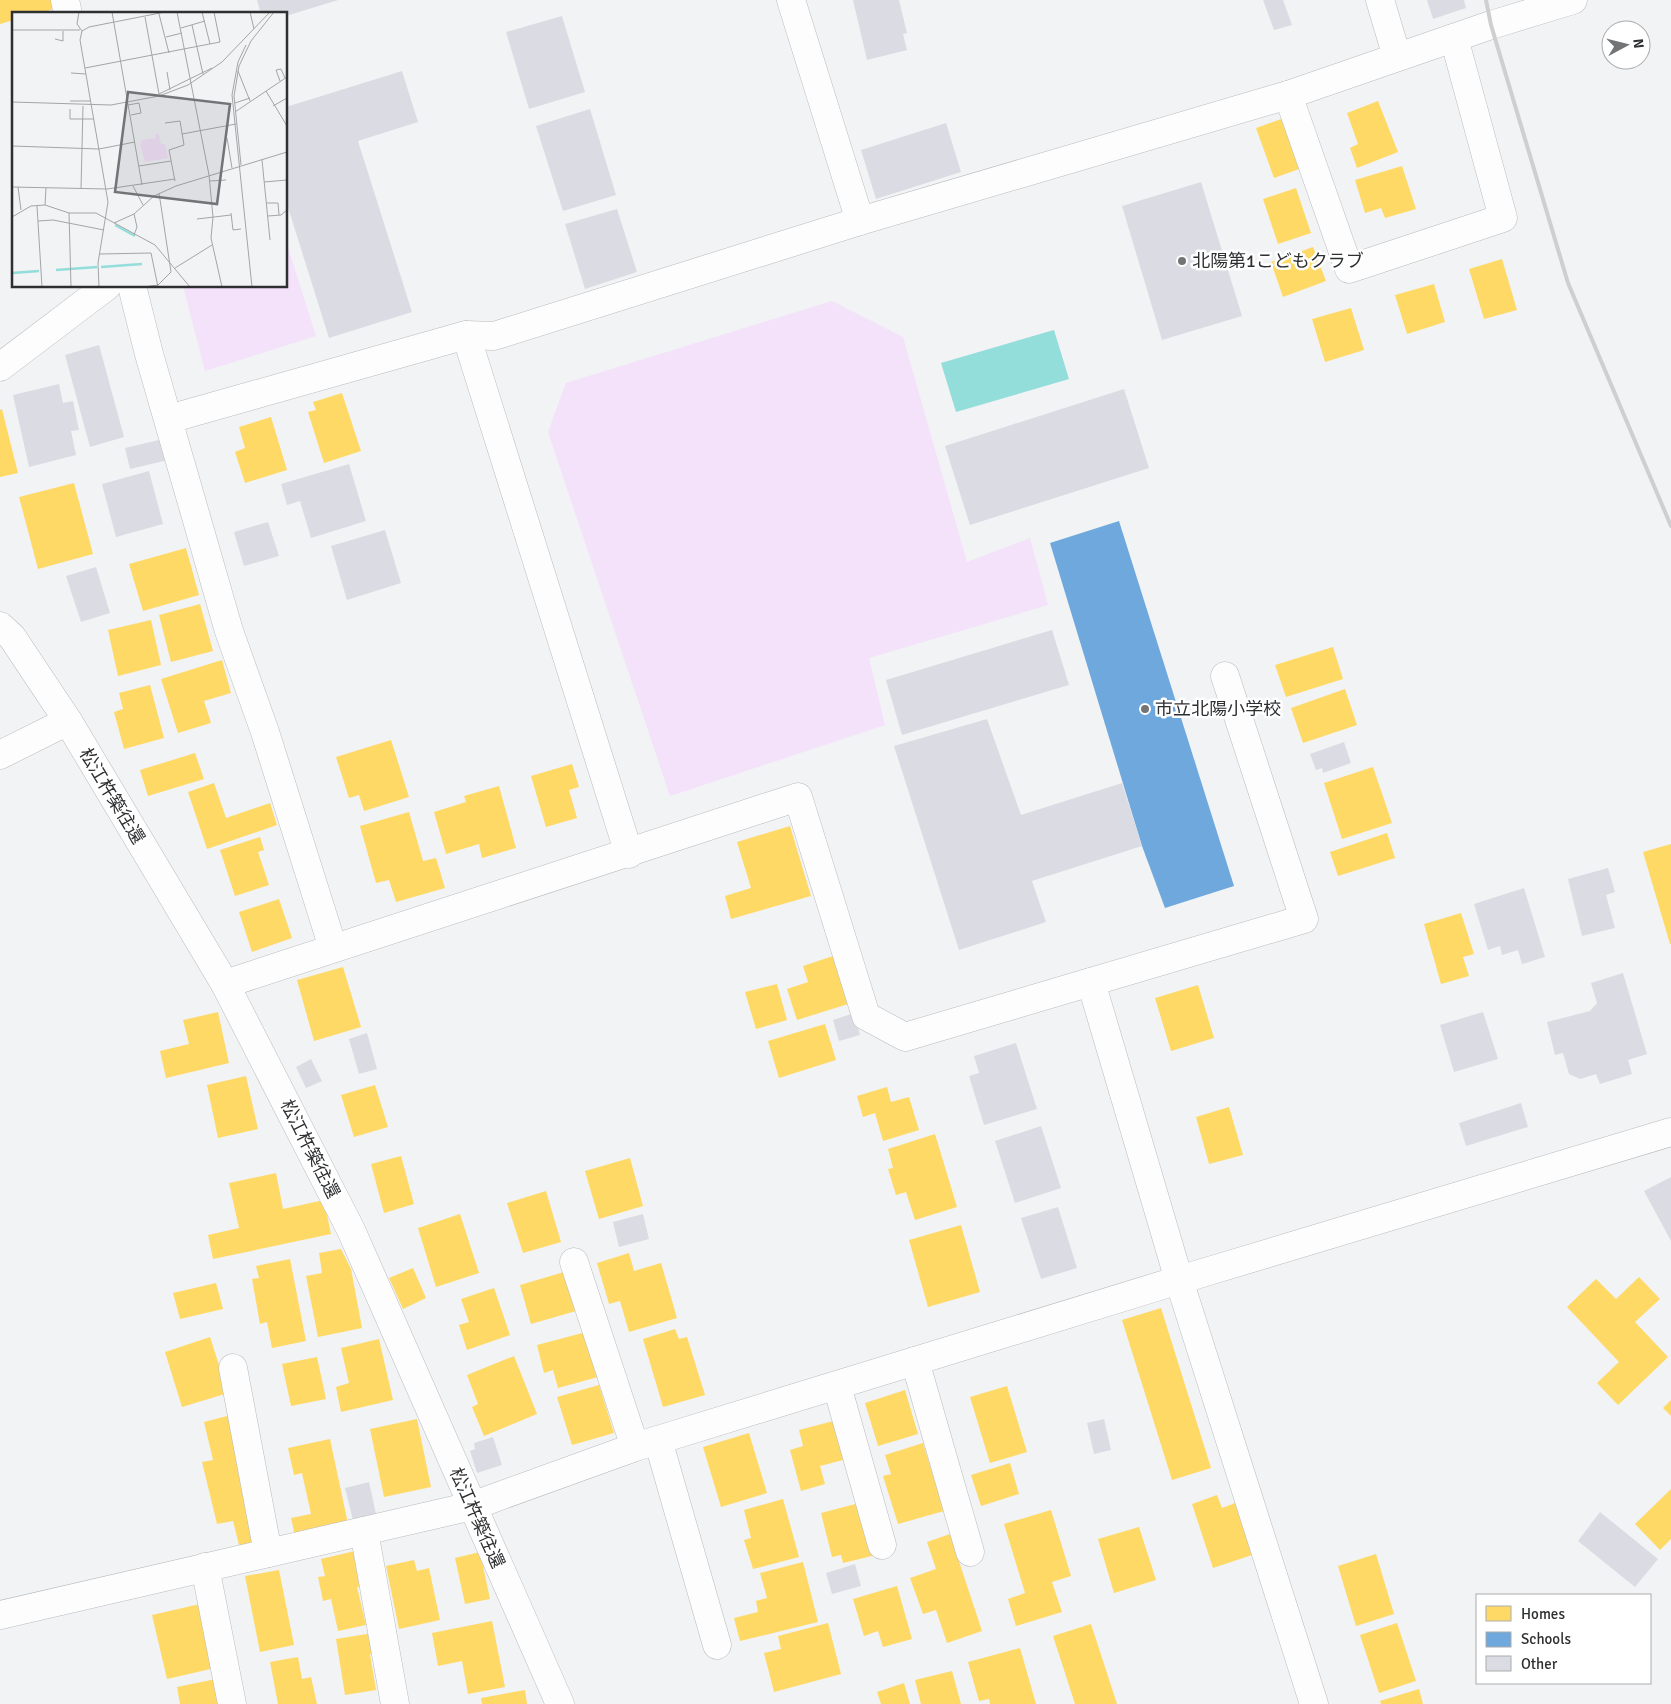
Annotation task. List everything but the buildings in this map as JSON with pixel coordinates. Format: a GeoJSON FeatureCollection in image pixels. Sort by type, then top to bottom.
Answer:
{"type":"FeatureCollection","features":[{"type":"Feature","properties":{"kind":"street"},"geometry":{"type":"LineString","coordinates":[[791,0],[860,221]]}},
{"type":"Feature","properties":{"kind":"street"},"geometry":{"type":"LineString","coordinates":[[1380,0],[1397,57]]}},
{"type":"Feature","properties":{"kind":"street"},"geometry":{"type":"LineString","coordinates":[[169,419],[466,335],[494,336],[860,221],[1288,95],[1454,38],[1573,0]]}},
{"type":"Feature","properties":{"kind":"street"},"geometry":{"type":"LineString","coordinates":[[1288,95],[1349,269],[1503,218],[1454,38]]}},
{"type":"Feature","properties":{"kind":"street"},"geometry":{"type":"LineString","coordinates":[[0,367],[104,288]]}},
{"type":"Feature","properties":{"kind":"street"},"geometry":{"type":"LineString","coordinates":[[132,288],[149,354],[229,631],[265,732],[333,948]]}},
{"type":"Feature","properties":{"kind":"street"},"geometry":{"type":"LineString","coordinates":[[466,335],[629,854]]}},
{"type":"Feature","properties":{"kind":"street","name":"松江杵築往還"},"geometry":{"type":"LineString","coordinates":[[0,626],[12,637],[68,721],[225,984],[351,1230],[560,1704]]}},
{"type":"Feature","properties":{"kind":"street"},"geometry":{"type":"LineString","coordinates":[[225,984],[629,854],[798,797],[866,1016],[905,1037],[1304,919],[1225,676]]}},
{"type":"Feature","properties":{"kind":"street"},"geometry":{"type":"LineString","coordinates":[[0,755],[68,721]]}},
{"type":"Feature","properties":{"kind":"street"},"geometry":{"type":"LineString","coordinates":[[1091,982],[1179,1280],[1314,1704]]}},
{"type":"Feature","properties":{"kind":"street"},"geometry":{"type":"LineString","coordinates":[[0,1615],[472,1506],[647,1444],[1179,1280],[1671,1132]]}},
{"type":"Feature","properties":{"kind":"street"},"geometry":{"type":"LineString","coordinates":[[574,1262],[647,1444],[717,1645]]}},
{"type":"Feature","properties":{"kind":"street"},"geometry":{"type":"LineString","coordinates":[[915,1361],[970,1552]]}},
{"type":"Feature","properties":{"kind":"street"},"geometry":{"type":"LineString","coordinates":[[233,1368],[268,1553]]}},
{"type":"Feature","properties":{"kind":"street"},"geometry":{"type":"LineString","coordinates":[[837,1386],[882,1545]]}},
{"type":"Feature","properties":{"kind":"street"},"geometry":{"type":"LineString","coordinates":[[364,1531],[395,1704]]}},
{"type":"Feature","properties":{"kind":"street"},"geometry":{"type":"LineString","coordinates":[[205,1568],[232,1704]]}},
{"type":"Feature","properties":{"kind":"shaded area"},"geometry":{"type":"Polygon","coordinates":[[[288,247],[316,336],[205,371],[184,288],[288,288],[288,247]]]}},
{"type":"Feature","properties":{"kind":"shaded area"},"geometry":{"type":"Polygon","coordinates":[[[832,301],[903,337],[967,562],[1030,538],[1048,605],[869,658],[885,725],[670,796],[548,432],[566,383],[832,301]]]}},
{"type":"Feature","properties":{"kind":"water"},"geometry":{"type":"Polygon","coordinates":[[[1054,330],[1069,379],[956,412],[941,363],[1054,330]]]}},
{"type":"Feature","properties":{"kind":"railway"},"geometry":{"type":"LineString","coordinates":[[1486,0],[1491,25],[1568,283],[1671,526]]}},
{"type":"Feature","properties":{"kind":"place","name":"北陽第1こどもクラブ"},"geometry":{"type":"Point","coordinates":[1182,261]}},
{"type":"Feature","properties":{"kind":"place","name":"市立北陽小学校"},"geometry":{"type":"Point","coordinates":[1145,709]}}]}
